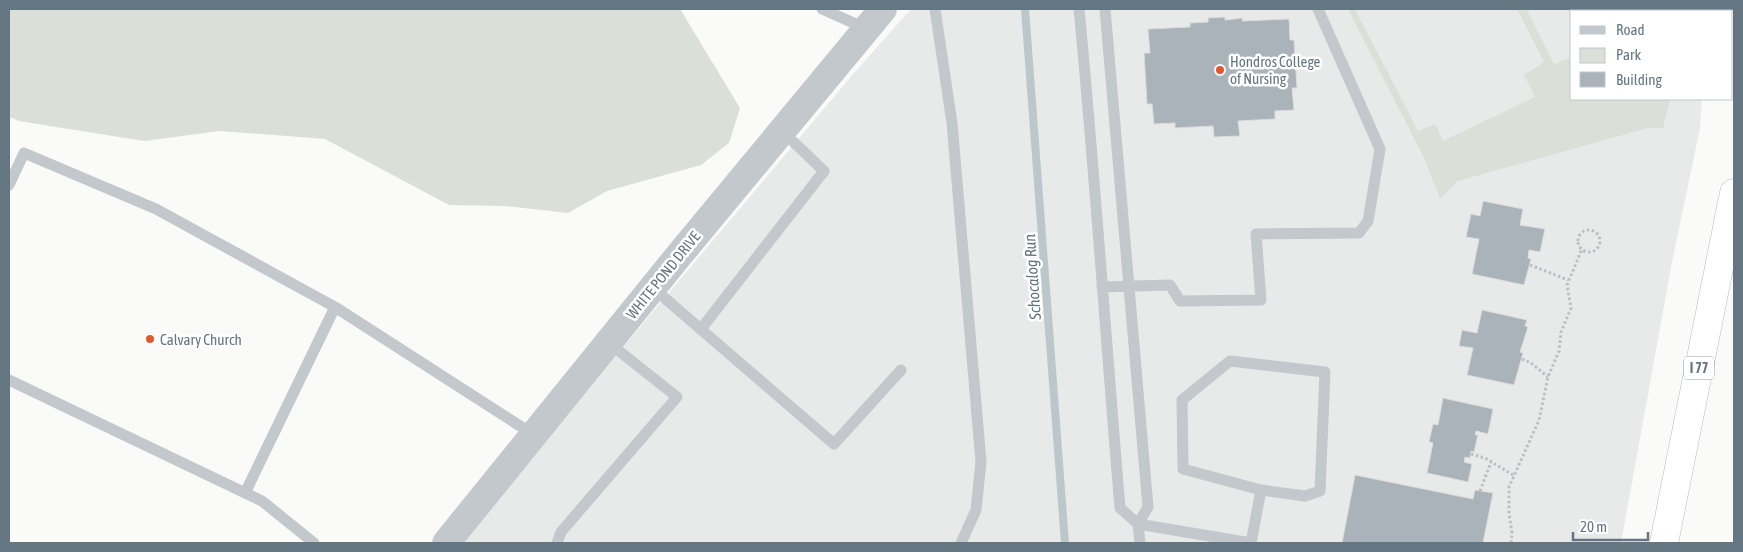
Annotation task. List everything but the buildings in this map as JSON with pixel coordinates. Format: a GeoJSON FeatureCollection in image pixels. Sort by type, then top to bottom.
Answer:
{"type":"FeatureCollection","features":[{"type":"Feature","properties":{"kind":"highway","name":"I 77"},"geometry":{"type":"LineString","coordinates":[[1664,543],[1734,193]]}},
{"type":"Feature","properties":{"kind":"street","name":"WHITE POND DRIVE"},"geometry":{"type":"LineString","coordinates":[[446,543],[874,18]]}},
{"type":"Feature","properties":{"kind":"lane"},"geometry":{"type":"LineString","coordinates":[[822,9],[874,18]]}},
{"type":"Feature","properties":{"kind":"lane"},"geometry":{"type":"LineString","coordinates":[[935,9],[952,124],[981,462],[976,510],[961,543]]}},
{"type":"Feature","properties":{"kind":"lane"},"geometry":{"type":"LineString","coordinates":[[1079,9],[1094,168],[1120,508],[1138,524],[1252,543],[1261,490]]}},
{"type":"Feature","properties":{"kind":"lane"},"geometry":{"type":"LineString","coordinates":[[1105,9],[1148,506],[1138,524],[1140,543]]}},
{"type":"Feature","properties":{"kind":"lane"},"geometry":{"type":"LineString","coordinates":[[1102,287],[1170,285],[1180,301],[1261,300],[1256,234],[1360,232],[1368,221],[1380,149],[1318,9]]}},
{"type":"Feature","properties":{"kind":"lane"},"geometry":{"type":"LineString","coordinates":[[700,329],[824,171],[782,132]]}},
{"type":"Feature","properties":{"kind":"lane"},"geometry":{"type":"LineString","coordinates":[[9,185],[24,153],[156,209],[335,307],[534,435]]}},
{"type":"Feature","properties":{"kind":"lane"},"geometry":{"type":"LineString","coordinates":[[652,288],[834,444],[901,370]]}},
{"type":"Feature","properties":{"kind":"lane"},"geometry":{"type":"LineString","coordinates":[[245,493],[335,307]]}},
{"type":"Feature","properties":{"kind":"lane"},"geometry":{"type":"LineString","coordinates":[[557,543],[561,532],[678,397],[609,343]]}},
{"type":"Feature","properties":{"kind":"lane"},"geometry":{"type":"LineString","coordinates":[[1230,362],[1325,372],[1320,491],[1305,496],[1261,490],[1183,468],[1182,400],[1230,362]]}},
{"type":"Feature","properties":{"kind":"lane"},"geometry":{"type":"LineString","coordinates":[[9,380],[262,501],[314,543]]}},
{"type":"Feature","properties":{"kind":"path"},"geometry":{"type":"LineString","coordinates":[[1585,230],[1596,231],[1600,238],[1598,248],[1588,252],[1582,249],[1578,242],[1580,236],[1585,230]]}},
{"type":"Feature","properties":{"kind":"path"},"geometry":{"type":"LineString","coordinates":[[1511,543],[1512,534],[1508,513],[1508,493],[1513,475],[1539,420],[1548,377],[1559,351],[1561,332],[1571,308],[1568,280],[1582,249]]}},
{"type":"Feature","properties":{"kind":"path"},"geometry":{"type":"LineString","coordinates":[[1530,265],[1568,280]]}},
{"type":"Feature","properties":{"kind":"path"},"geometry":{"type":"LineString","coordinates":[[1522,359],[1531,363],[1548,377]]}},
{"type":"Feature","properties":{"kind":"path"},"geometry":{"type":"LineString","coordinates":[[1471,454],[1491,462],[1513,475]]}},
{"type":"Feature","properties":{"kind":"path"},"geometry":{"type":"LineString","coordinates":[[1480,491],[1491,462]]}},
{"type":"Feature","properties":{"kind":"shaded area"},"geometry":{"type":"Polygon","coordinates":[[[911,9],[1706,9],[1570,10],[1570,100],[1702,100],[1700,128],[1672,262],[1621,543],[466,543],[462,538],[855,72],[911,9]]]}},
{"type":"Feature","properties":{"kind":"green space"},"geometry":{"type":"Polygon","coordinates":[[[9,9],[680,9],[740,108],[729,143],[701,165],[607,191],[568,213],[506,206],[449,205],[325,139],[220,131],[144,141],[19,121],[9,117],[9,9]]]}},
{"type":"Feature","properties":{"kind":"green space"},"geometry":{"type":"Polygon","coordinates":[[[1348,9],[1355,9],[1418,131],[1435,124],[1443,141],[1535,97],[1524,75],[1544,62],[1517,9],[1526,9],[1554,64],[1570,58],[1570,100],[1670,100],[1663,128],[1648,128],[1458,181],[1440,199],[1425,160],[1348,9]]]}},
{"type":"Feature","properties":{"kind":"waterway","name":"Schocalog Run"},"geometry":{"type":"LineString","coordinates":[[1025,9],[1065,543]]}},
{"type":"Feature","properties":{"kind":"place","name":"Hondros College of Nursing"},"geometry":{"type":"Point","coordinates":[1220,70]}},
{"type":"Feature","properties":{"kind":"place","name":"Calvary Church"},"geometry":{"type":"Point","coordinates":[150,339]}}]}
